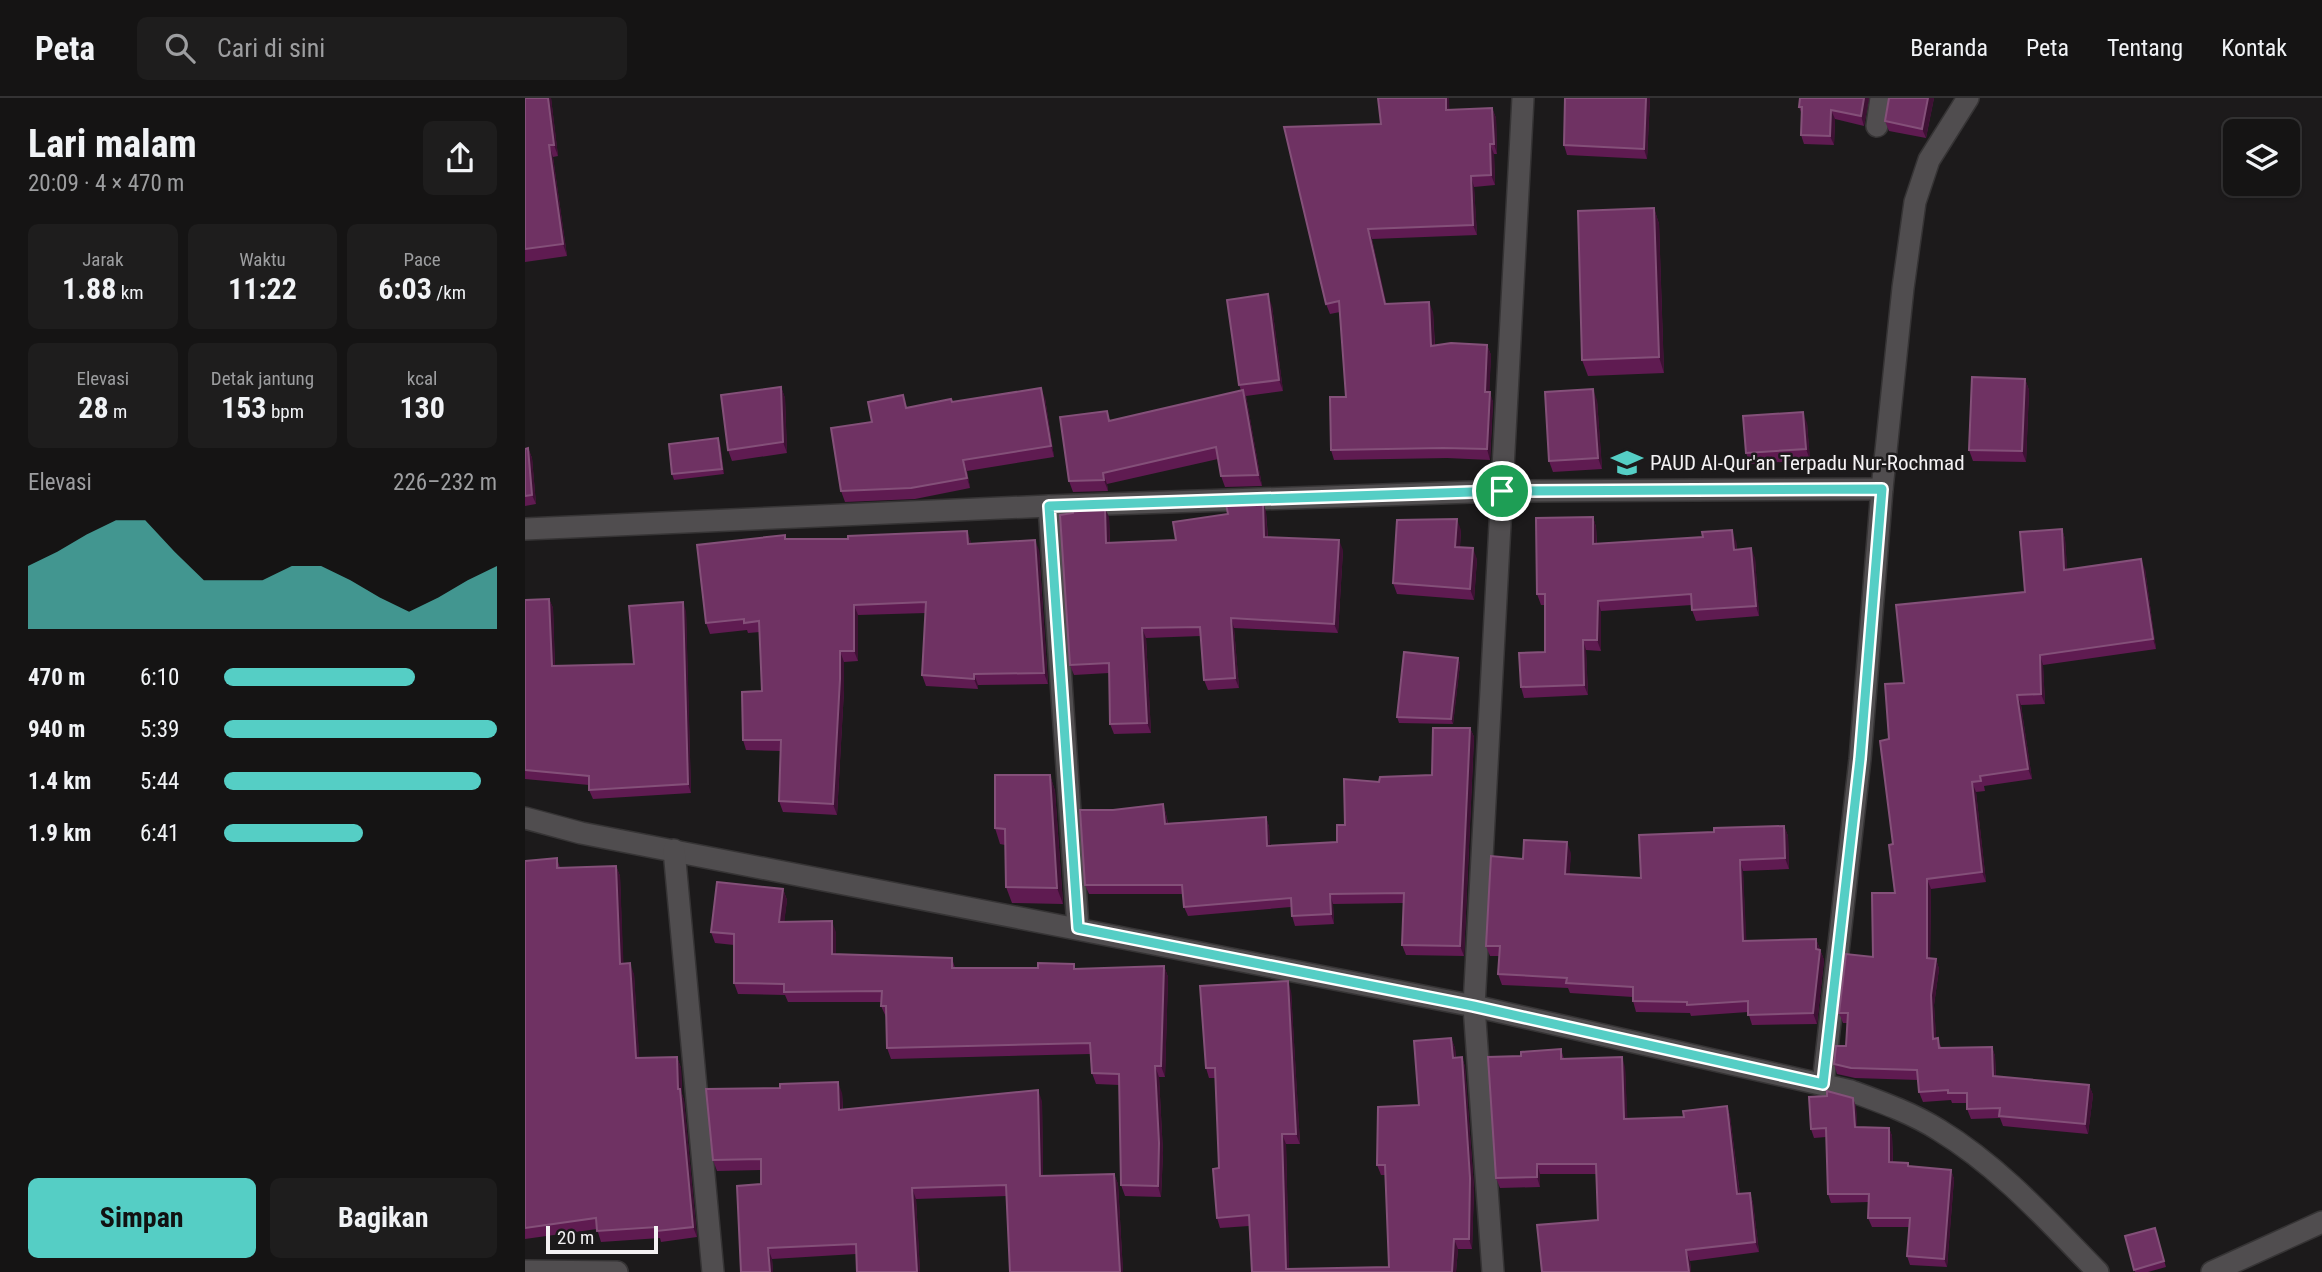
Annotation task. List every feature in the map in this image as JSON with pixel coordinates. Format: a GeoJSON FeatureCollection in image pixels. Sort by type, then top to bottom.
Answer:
{"type":"FeatureCollection","features":[{"type":"Feature","properties":{"kind":"street"},"geometry":{"type":"LineString","coordinates":[[1493,1272],[1473,1006],[1524,98]]}},
{"type":"Feature","properties":{"kind":"street"},"geometry":{"type":"LineString","coordinates":[[1877,126],[1881,98]]}},
{"type":"Feature","properties":{"kind":"street"},"geometry":{"type":"LineString","coordinates":[[1823,1084],[1860,759],[1882,489],[1915,202],[1929,160],[1968,98]]}},
{"type":"Feature","properties":{"kind":"street"},"geometry":{"type":"LineString","coordinates":[[525,529],[1049,506],[1502,491],[1882,489]]}},
{"type":"Feature","properties":{"kind":"street"},"geometry":{"type":"LineString","coordinates":[[1049,506],[1078,928]]}},
{"type":"Feature","properties":{"kind":"street"},"geometry":{"type":"LineString","coordinates":[[525,818],[581,833],[1473,1006],[1851,1091],[1892,1106],[1937,1129],[1975,1154],[2019,1191],[2098,1272]]}},
{"type":"Feature","properties":{"kind":"street"},"geometry":{"type":"LineString","coordinates":[[674,850],[713,1272]]}},
{"type":"Feature","properties":{"kind":"street"},"geometry":{"type":"LineString","coordinates":[[2212,1272],[2322,1222]]}},
{"type":"Feature","properties":{"kind":"street"},"geometry":{"type":"LineString","coordinates":[[525,1271],[617,1272]]}},
{"type":"Feature","properties":{"kind":"building"},"geometry":{"type":"Polygon","coordinates":[[[525,98],[548,98],[554,145],[549,145],[563,244],[525,249],[525,98]]]}},
{"type":"Feature","properties":{"kind":"building"},"geometry":{"type":"Polygon","coordinates":[[[1378,98],[1446,98],[1446,110],[1492,108],[1494,144],[1490,144],[1491,175],[1471,176],[1473,225],[1368,229],[1385,304],[1429,302],[1431,346],[1451,343],[1487,345],[1485,392],[1490,392],[1487,449],[1331,450],[1330,397],[1346,397],[1339,301],[1326,304],[1284,127],[1381,124],[1378,98]]]}},
{"type":"Feature","properties":{"kind":"building"},"geometry":{"type":"Polygon","coordinates":[[[1565,98],[1646,98],[1644,149],[1564,145],[1565,98]]]}},
{"type":"Feature","properties":{"kind":"building"},"geometry":{"type":"Polygon","coordinates":[[[1800,98],[1864,98],[1861,116],[1831,110],[1830,136],[1801,135],[1800,98]]]}},
{"type":"Feature","properties":{"kind":"building"},"geometry":{"type":"Polygon","coordinates":[[[1889,98],[1928,98],[1922,129],[1885,121],[1889,98]]]}},
{"type":"Feature","properties":{"kind":"building"},"geometry":{"type":"Polygon","coordinates":[[[1654,208],[1659,357],[1582,360],[1578,211],[1654,208]]]}},
{"type":"Feature","properties":{"kind":"building"},"geometry":{"type":"Polygon","coordinates":[[[1268,294],[1279,380],[1239,385],[1227,300],[1268,294]]]}},
{"type":"Feature","properties":{"kind":"building"},"geometry":{"type":"Polygon","coordinates":[[[1972,377],[2025,379],[2022,451],[1969,450],[1972,377]]]}},
{"type":"Feature","properties":{"kind":"building"},"geometry":{"type":"Polygon","coordinates":[[[781,387],[783,442],[728,450],[721,395],[781,387]]]}},
{"type":"Feature","properties":{"kind":"building"},"geometry":{"type":"Polygon","coordinates":[[[1041,388],[1051,446],[963,460],[967,478],[911,488],[841,491],[831,428],[872,422],[868,402],[903,395],[906,408],[951,399],[952,402],[1041,388]]]}},
{"type":"Feature","properties":{"kind":"building"},"geometry":{"type":"Polygon","coordinates":[[[1593,389],[1598,458],[1549,461],[1545,392],[1593,389]]]}},
{"type":"Feature","properties":{"kind":"building"},"geometry":{"type":"Polygon","coordinates":[[[1243,390],[1258,475],[1221,476],[1216,447],[1103,473],[1104,480],[1069,481],[1060,417],[1107,411],[1109,421],[1243,390]]]}},
{"type":"Feature","properties":{"kind":"building"},"geometry":{"type":"Polygon","coordinates":[[[1803,412],[1806,449],[1746,453],[1743,416],[1803,412]]]}},
{"type":"Feature","properties":{"kind":"building"},"geometry":{"type":"Polygon","coordinates":[[[718,438],[722,469],[672,474],[669,444],[718,438]]]}},
{"type":"Feature","properties":{"kind":"building"},"geometry":{"type":"Polygon","coordinates":[[[528,448],[532,495],[525,496],[525,449],[528,448]]]}},
{"type":"Feature","properties":{"kind":"building"},"geometry":{"type":"Polygon","coordinates":[[[1263,502],[1264,537],[1339,540],[1334,624],[1231,618],[1235,678],[1204,680],[1200,627],[1142,628],[1147,723],[1110,724],[1109,663],[1070,665],[1060,515],[1073,513],[1073,509],[1105,508],[1106,543],[1176,540],[1173,522],[1228,514],[1226,504],[1263,502]]]}},
{"type":"Feature","properties":{"kind":"building"},"geometry":{"type":"Polygon","coordinates":[[[1593,517],[1593,544],[1703,537],[1702,532],[1732,530],[1734,550],[1751,548],[1756,606],[1692,610],[1691,594],[1598,601],[1597,640],[1583,640],[1584,685],[1521,687],[1519,653],[1545,652],[1545,594],[1537,594],[1536,518],[1593,517]]]}},
{"type":"Feature","properties":{"kind":"building"},"geometry":{"type":"Polygon","coordinates":[[[1457,519],[1455,547],[1473,548],[1470,589],[1393,583],[1397,520],[1457,519]]]}},
{"type":"Feature","properties":{"kind":"building"},"geometry":{"type":"Polygon","coordinates":[[[2062,529],[2064,570],[2141,559],[2153,639],[2040,655],[2041,694],[2017,695],[2028,769],[1980,776],[1981,781],[1972,782],[1982,872],[1927,879],[1927,958],[1936,959],[1931,995],[1933,1039],[1938,1038],[1939,1048],[1992,1047],[1993,1076],[2089,1085],[2085,1124],[1999,1116],[2000,1108],[1967,1109],[1967,1093],[1948,1093],[1948,1090],[1919,1092],[1917,1070],[1851,1068],[1834,1064],[1836,1046],[1846,1046],[1848,1013],[1839,1013],[1846,954],[1873,957],[1872,893],[1895,893],[1889,845],[1893,844],[1880,741],[1889,739],[1885,684],[1904,683],[1896,605],[2025,592],[2020,532],[2062,529]]]}},
{"type":"Feature","properties":{"kind":"building"},"geometry":{"type":"Polygon","coordinates":[[[967,531],[968,544],[1035,540],[1044,673],[974,674],[974,679],[922,675],[926,602],[854,605],[854,651],[840,651],[833,804],[779,801],[781,740],[743,740],[742,692],[762,691],[759,621],[744,623],[744,619],[706,623],[697,545],[785,535],[785,539],[848,539],[848,536],[967,531]]]}},
{"type":"Feature","properties":{"kind":"building"},"geometry":{"type":"Polygon","coordinates":[[[549,599],[552,666],[634,664],[629,606],[683,602],[688,784],[589,790],[589,776],[525,770],[525,600],[549,599]]]}},
{"type":"Feature","properties":{"kind":"building"},"geometry":{"type":"Polygon","coordinates":[[[1404,652],[1458,658],[1451,719],[1397,717],[1404,652]]]}},
{"type":"Feature","properties":{"kind":"building"},"geometry":{"type":"Polygon","coordinates":[[[1433,728],[1470,728],[1460,946],[1402,945],[1404,893],[1330,894],[1331,914],[1292,916],[1291,898],[1184,907],[1182,885],[1085,885],[1080,810],[1113,810],[1163,804],[1165,824],[1266,817],[1267,846],[1337,842],[1337,825],[1345,825],[1344,779],[1379,782],[1380,777],[1432,775],[1433,728]]]}},
{"type":"Feature","properties":{"kind":"building"},"geometry":{"type":"Polygon","coordinates":[[[995,775],[1050,775],[1057,888],[1006,887],[1005,829],[995,828],[995,775]]]}},
{"type":"Feature","properties":{"kind":"building"},"geometry":{"type":"Polygon","coordinates":[[[1784,826],[1785,858],[1740,860],[1743,941],[1816,939],[1816,949],[1820,950],[1813,1013],[1748,1015],[1748,1001],[1687,1005],[1687,1002],[1633,1001],[1633,987],[1566,983],[1567,978],[1498,974],[1500,946],[1486,946],[1491,856],[1523,859],[1524,840],[1567,842],[1565,874],[1641,878],[1639,835],[1714,832],[1714,828],[1784,826]]]}},
{"type":"Feature","properties":{"kind":"building"},"geometry":{"type":"Polygon","coordinates":[[[557,858],[557,868],[616,866],[620,964],[630,963],[636,1058],[677,1057],[693,1227],[657,1231],[657,1227],[597,1231],[596,1218],[525,1228],[525,861],[557,858]]]}},
{"type":"Feature","properties":{"kind":"building"},"geometry":{"type":"Polygon","coordinates":[[[717,882],[783,889],[779,922],[832,921],[832,954],[952,958],[952,968],[1038,968],[1038,963],[1074,964],[1074,969],[1164,966],[1161,1066],[1155,1066],[1158,1186],[1121,1185],[1119,1074],[1092,1073],[1090,1043],[887,1048],[886,1006],[881,1006],[882,991],[784,992],[784,984],[734,983],[734,934],[711,932],[717,882]]]}},
{"type":"Feature","properties":{"kind":"building"},"geometry":{"type":"Polygon","coordinates":[[[1288,981],[1296,1134],[1282,1134],[1286,1269],[1389,1267],[1385,1165],[1377,1165],[1378,1107],[1419,1105],[1414,1041],[1451,1038],[1453,1058],[1462,1057],[1470,1178],[1469,1239],[1454,1239],[1452,1272],[1252,1272],[1249,1215],[1217,1218],[1213,1169],[1219,1168],[1215,1068],[1206,1068],[1200,986],[1288,981]]]}},
{"type":"Feature","properties":{"kind":"building"},"geometry":{"type":"Polygon","coordinates":[[[1561,1049],[1561,1059],[1622,1057],[1624,1119],[1684,1117],[1683,1111],[1727,1106],[1737,1194],[1750,1193],[1755,1242],[1686,1250],[1689,1272],[1542,1272],[1537,1225],[1598,1220],[1596,1164],[1537,1164],[1537,1177],[1496,1178],[1488,1057],[1521,1056],[1521,1052],[1561,1049]]]}},
{"type":"Feature","properties":{"kind":"building"},"geometry":{"type":"Polygon","coordinates":[[[838,1082],[839,1110],[1038,1090],[1040,1176],[1114,1174],[1120,1272],[1010,1272],[1006,1185],[912,1188],[917,1272],[857,1272],[856,1244],[768,1248],[770,1272],[741,1272],[737,1186],[761,1184],[761,1159],[713,1160],[706,1089],[780,1088],[780,1084],[838,1082]]]}},
{"type":"Feature","properties":{"kind":"building"},"geometry":{"type":"Polygon","coordinates":[[[1827,1091],[1853,1098],[1855,1127],[1889,1128],[1889,1162],[1951,1170],[1944,1259],[1907,1256],[1910,1218],[1868,1218],[1869,1194],[1828,1194],[1826,1128],[1811,1129],[1809,1097],[1827,1096],[1827,1091]]]}},
{"type":"Feature","properties":{"kind":"building"},"geometry":{"type":"Polygon","coordinates":[[[2155,1228],[2164,1261],[2134,1270],[2125,1236],[2155,1228]]]}},
{"type":"Feature","properties":{"kind":"place","name":"PAUD Al-Qur'an Terpadu Nur-Rochmad"},"geometry":{"type":"Point","coordinates":[1627,463]}},
{"type":"Feature","properties":{"kind":"route"},"geometry":{"type":"LineString","coordinates":[[1882,489],[1860,759],[1823,1084],[1473,1006],[1078,928],[1049,506],[1502,491],[1882,489]]}}]}
